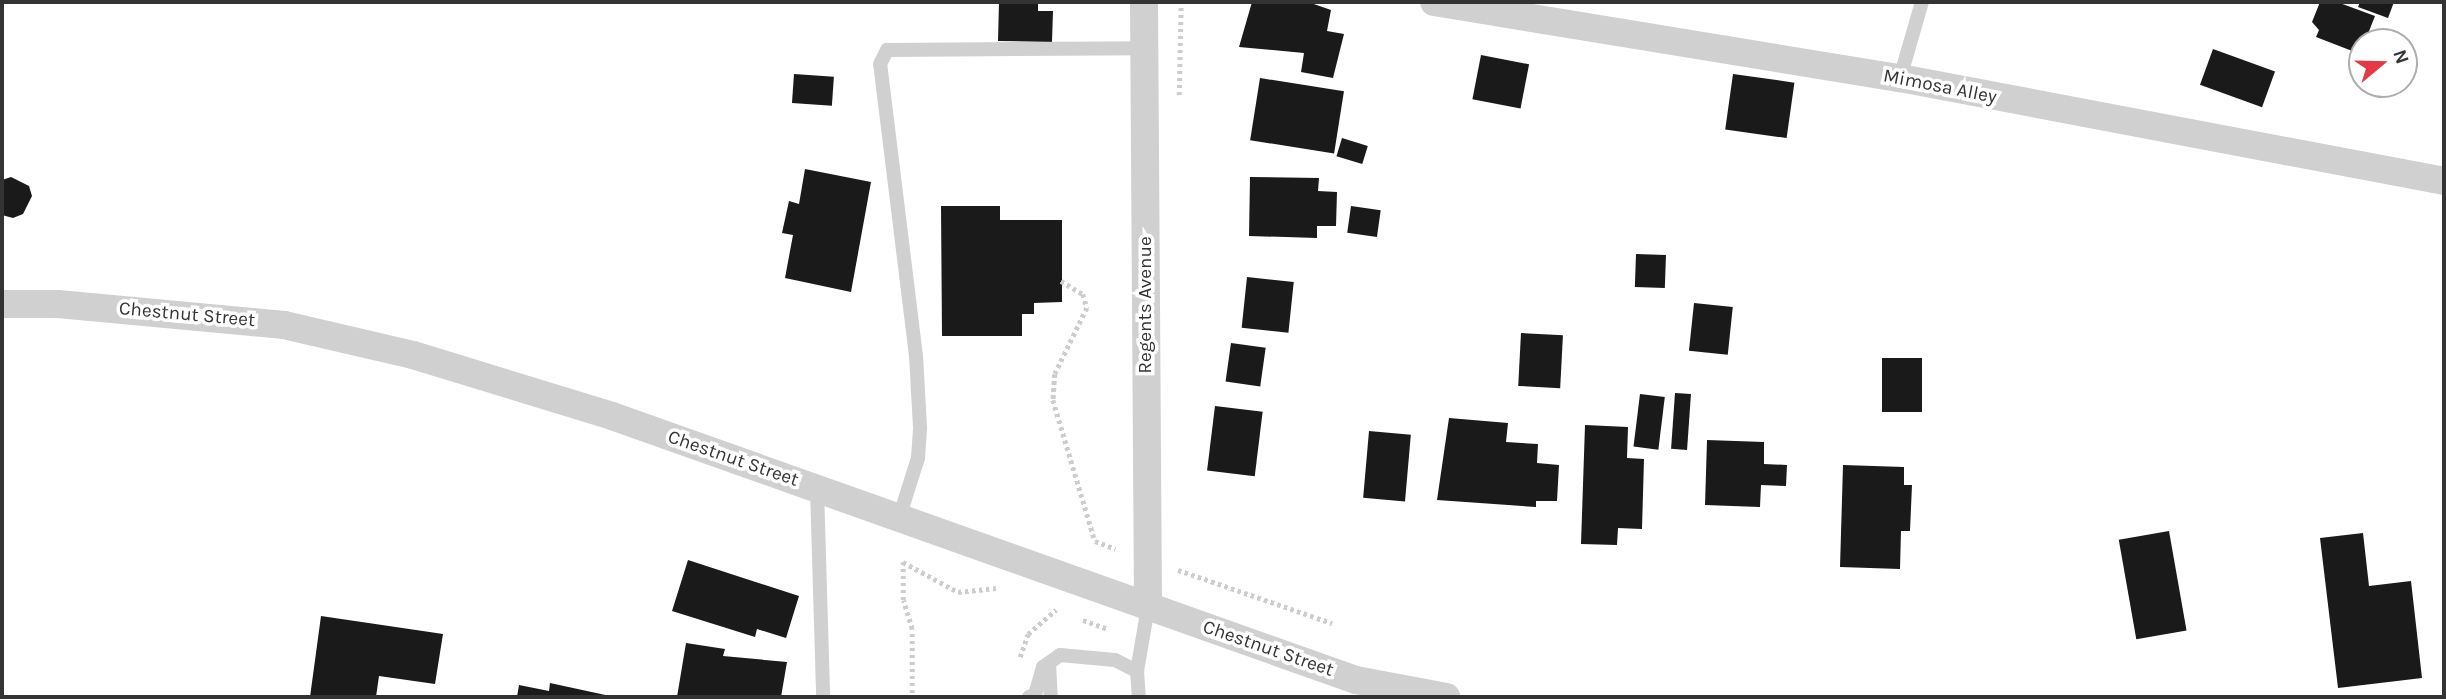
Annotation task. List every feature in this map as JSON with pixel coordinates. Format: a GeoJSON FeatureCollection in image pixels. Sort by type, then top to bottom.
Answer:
{"type":"FeatureCollection","features":[{"type":"Feature","properties":{"kind":"street","name":"Regents Avenue"},"geometry":{"type":"LineString","coordinates":[[1144,2],[1148,607]]}},
{"type":"Feature","properties":{"kind":"street","name":"Mimosa Alley"},"geometry":{"type":"LineString","coordinates":[[1434,2],[1900,78],[2444,181]]}},
{"type":"Feature","properties":{"kind":"street","name":"Chestnut Street"},"geometry":{"type":"LineString","coordinates":[[2,304],[58,304],[284,325],[413,355],[546,394],[1356,680],[1446,697]]}},
{"type":"Feature","properties":{"kind":"lane"},"geometry":{"type":"LineString","coordinates":[[1900,78],[1922,2]]}},
{"type":"Feature","properties":{"kind":"lane"},"geometry":{"type":"LineString","coordinates":[[900,518],[918,458],[920,427],[916,356],[880,64],[883,57],[887,50],[903,47],[1000,51],[1144,48]]}},
{"type":"Feature","properties":{"kind":"lane"},"geometry":{"type":"LineString","coordinates":[[817,489],[823,697]]}},
{"type":"Feature","properties":{"kind":"lane"},"geometry":{"type":"LineString","coordinates":[[1139,697],[1137,671],[1148,607]]}},
{"type":"Feature","properties":{"kind":"lane"},"geometry":{"type":"LineString","coordinates":[[1029,697],[1035,695],[1043,667],[1060,655],[1115,660],[1137,671]]}},
{"type":"Feature","properties":{"kind":"lane"},"geometry":{"type":"LineString","coordinates":[[1049,663],[1051,697]]}},
{"type":"Feature","properties":{"kind":"path"},"geometry":{"type":"LineString","coordinates":[[1061,281],[1083,294],[1087,308],[1055,374],[1052,400],[1095,541],[1119,550]]}},
{"type":"Feature","properties":{"kind":"path"},"geometry":{"type":"LineString","coordinates":[[912,693],[912,629],[903,600],[903,562],[958,592],[992,588],[1008,593]]}},
{"type":"Feature","properties":{"kind":"path"},"geometry":{"type":"LineString","coordinates":[[1178,570],[1332,623]]}},
{"type":"Feature","properties":{"kind":"path"},"geometry":{"type":"LineString","coordinates":[[1044,606],[1068,614]]}},
{"type":"Feature","properties":{"kind":"path"},"geometry":{"type":"LineString","coordinates":[[1080,619],[1108,629]]}},
{"type":"Feature","properties":{"kind":"building"},"geometry":{"type":"Polygon","coordinates":[[[999,2],[1038,2],[1038,11],[1053,11],[1052,42],[998,41],[999,2]]]}},
{"type":"Feature","properties":{"kind":"building"},"geometry":{"type":"Polygon","coordinates":[[[1252,2],[1308,2],[1331,10],[1327,31],[1344,34],[1333,78],[1301,72],[1304,53],[1239,47],[1252,2]]]}},
{"type":"Feature","properties":{"kind":"building"},"geometry":{"type":"Polygon","coordinates":[[[2320,2],[2337,2],[2375,16],[2370,28],[2348,28],[2348,49],[2316,37],[2319,30],[2312,22],[2320,2]]]}},
{"type":"Feature","properties":{"kind":"building"},"geometry":{"type":"Polygon","coordinates":[[[2360,2],[2394,2],[2388,18],[2358,7],[2360,2]]]}},
{"type":"Feature","properties":{"kind":"building"},"geometry":{"type":"Polygon","coordinates":[[[2213,49],[2275,72],[2262,107],[2200,85],[2213,49]]]}},
{"type":"Feature","properties":{"kind":"building"},"geometry":{"type":"Polygon","coordinates":[[[1481,55],[1529,64],[1521,109],[1472,99],[1481,55]]]}},
{"type":"Feature","properties":{"kind":"building"},"geometry":{"type":"Polygon","coordinates":[[[794,74],[834,77],[832,106],[792,103],[794,74]]]}},
{"type":"Feature","properties":{"kind":"building"},"geometry":{"type":"Polygon","coordinates":[[[1733,74],[1794,83],[1787,138],[1725,129],[1733,74]]]}},
{"type":"Feature","properties":{"kind":"building"},"geometry":{"type":"Polygon","coordinates":[[[1260,78],[1344,91],[1334,154],[1250,140],[1260,78]]]}},
{"type":"Feature","properties":{"kind":"building"},"geometry":{"type":"Polygon","coordinates":[[[1342,138],[1368,146],[1362,164],[1336,156],[1342,138]]]}},
{"type":"Feature","properties":{"kind":"building"},"geometry":{"type":"Polygon","coordinates":[[[805,169],[871,182],[851,292],[785,278],[793,235],[782,233],[789,201],[799,204],[805,169]]]}},
{"type":"Feature","properties":{"kind":"building"},"geometry":{"type":"Polygon","coordinates":[[[11,177],[29,186],[32,196],[23,214],[13,218],[2,215],[2,180],[11,177]]]}},
{"type":"Feature","properties":{"kind":"building"},"geometry":{"type":"Polygon","coordinates":[[[1250,177],[1319,178],[1318,191],[1337,192],[1336,226],[1317,226],[1317,238],[1249,236],[1250,177]]]}},
{"type":"Feature","properties":{"kind":"building"},"geometry":{"type":"Polygon","coordinates":[[[941,206],[1000,206],[1000,220],[1062,220],[1062,302],[1034,303],[1034,314],[1022,314],[1022,336],[942,336],[941,206]]]}},
{"type":"Feature","properties":{"kind":"building"},"geometry":{"type":"Polygon","coordinates":[[[1351,206],[1381,210],[1377,237],[1347,233],[1351,206]]]}},
{"type":"Feature","properties":{"kind":"building"},"geometry":{"type":"Polygon","coordinates":[[[1636,254],[1666,255],[1665,288],[1635,287],[1636,254]]]}},
{"type":"Feature","properties":{"kind":"building"},"geometry":{"type":"Polygon","coordinates":[[[1247,277],[1294,282],[1288,333],[1242,328],[1247,277]]]}},
{"type":"Feature","properties":{"kind":"building"},"geometry":{"type":"Polygon","coordinates":[[[1694,303],[1733,307],[1728,355],[1689,351],[1694,303]]]}},
{"type":"Feature","properties":{"kind":"building"},"geometry":{"type":"Polygon","coordinates":[[[1521,333],[1563,335],[1560,388],[1518,386],[1521,333]]]}},
{"type":"Feature","properties":{"kind":"building"},"geometry":{"type":"Polygon","coordinates":[[[1231,343],[1266,348],[1260,386],[1226,382],[1231,343]]]}},
{"type":"Feature","properties":{"kind":"building"},"geometry":{"type":"Polygon","coordinates":[[[1882,358],[1922,358],[1922,412],[1882,412],[1882,358]]]}},
{"type":"Feature","properties":{"kind":"building"},"geometry":{"type":"Polygon","coordinates":[[[1675,393],[1691,394],[1687,450],[1671,449],[1675,393]]]}},
{"type":"Feature","properties":{"kind":"building"},"geometry":{"type":"Polygon","coordinates":[[[1640,394],[1665,397],[1658,450],[1634,447],[1640,394]]]}},
{"type":"Feature","properties":{"kind":"building"},"geometry":{"type":"Polygon","coordinates":[[[1215,406],[1263,412],[1255,476],[1207,471],[1215,406]]]}},
{"type":"Feature","properties":{"kind":"building"},"geometry":{"type":"Polygon","coordinates":[[[1449,418],[1508,423],[1506,442],[1538,444],[1537,463],[1559,465],[1557,501],[1536,501],[1536,507],[1437,500],[1449,418]]]}},
{"type":"Feature","properties":{"kind":"building"},"geometry":{"type":"Polygon","coordinates":[[[1585,425],[1628,427],[1627,458],[1644,459],[1642,529],[1618,528],[1617,545],[1581,544],[1585,425]]]}},
{"type":"Feature","properties":{"kind":"building"},"geometry":{"type":"Polygon","coordinates":[[[1369,431],[1411,435],[1405,501],[1363,498],[1369,431]]]}},
{"type":"Feature","properties":{"kind":"building"},"geometry":{"type":"Polygon","coordinates":[[[1707,440],[1764,442],[1764,464],[1787,465],[1786,486],[1761,485],[1760,507],[1705,505],[1707,440]]]}},
{"type":"Feature","properties":{"kind":"building"},"geometry":{"type":"Polygon","coordinates":[[[1843,465],[1904,467],[1904,485],[1912,485],[1910,531],[1901,531],[1900,569],[1840,567],[1843,465]]]}},
{"type":"Feature","properties":{"kind":"building"},"geometry":{"type":"Polygon","coordinates":[[[2169,531],[2187,630],[2136,639],[2119,540],[2169,531]]]}},
{"type":"Feature","properties":{"kind":"building"},"geometry":{"type":"Polygon","coordinates":[[[2363,533],[2369,586],[2411,581],[2422,678],[2338,688],[2320,538],[2363,533]]]}},
{"type":"Feature","properties":{"kind":"building"},"geometry":{"type":"Polygon","coordinates":[[[688,560],[799,596],[786,638],[757,629],[755,637],[672,611],[688,560]]]}},
{"type":"Feature","properties":{"kind":"building"},"geometry":{"type":"Polygon","coordinates":[[[321,616],[443,634],[435,684],[379,676],[376,697],[310,697],[321,616]]]}},
{"type":"Feature","properties":{"kind":"building"},"geometry":{"type":"Polygon","coordinates":[[[686,643],[725,649],[723,656],[787,662],[781,697],[677,697],[686,643]]]}},
{"type":"Feature","properties":{"kind":"building"},"geometry":{"type":"Polygon","coordinates":[[[550,683],[610,697],[517,697],[519,685],[549,691],[550,683]]]}}]}
